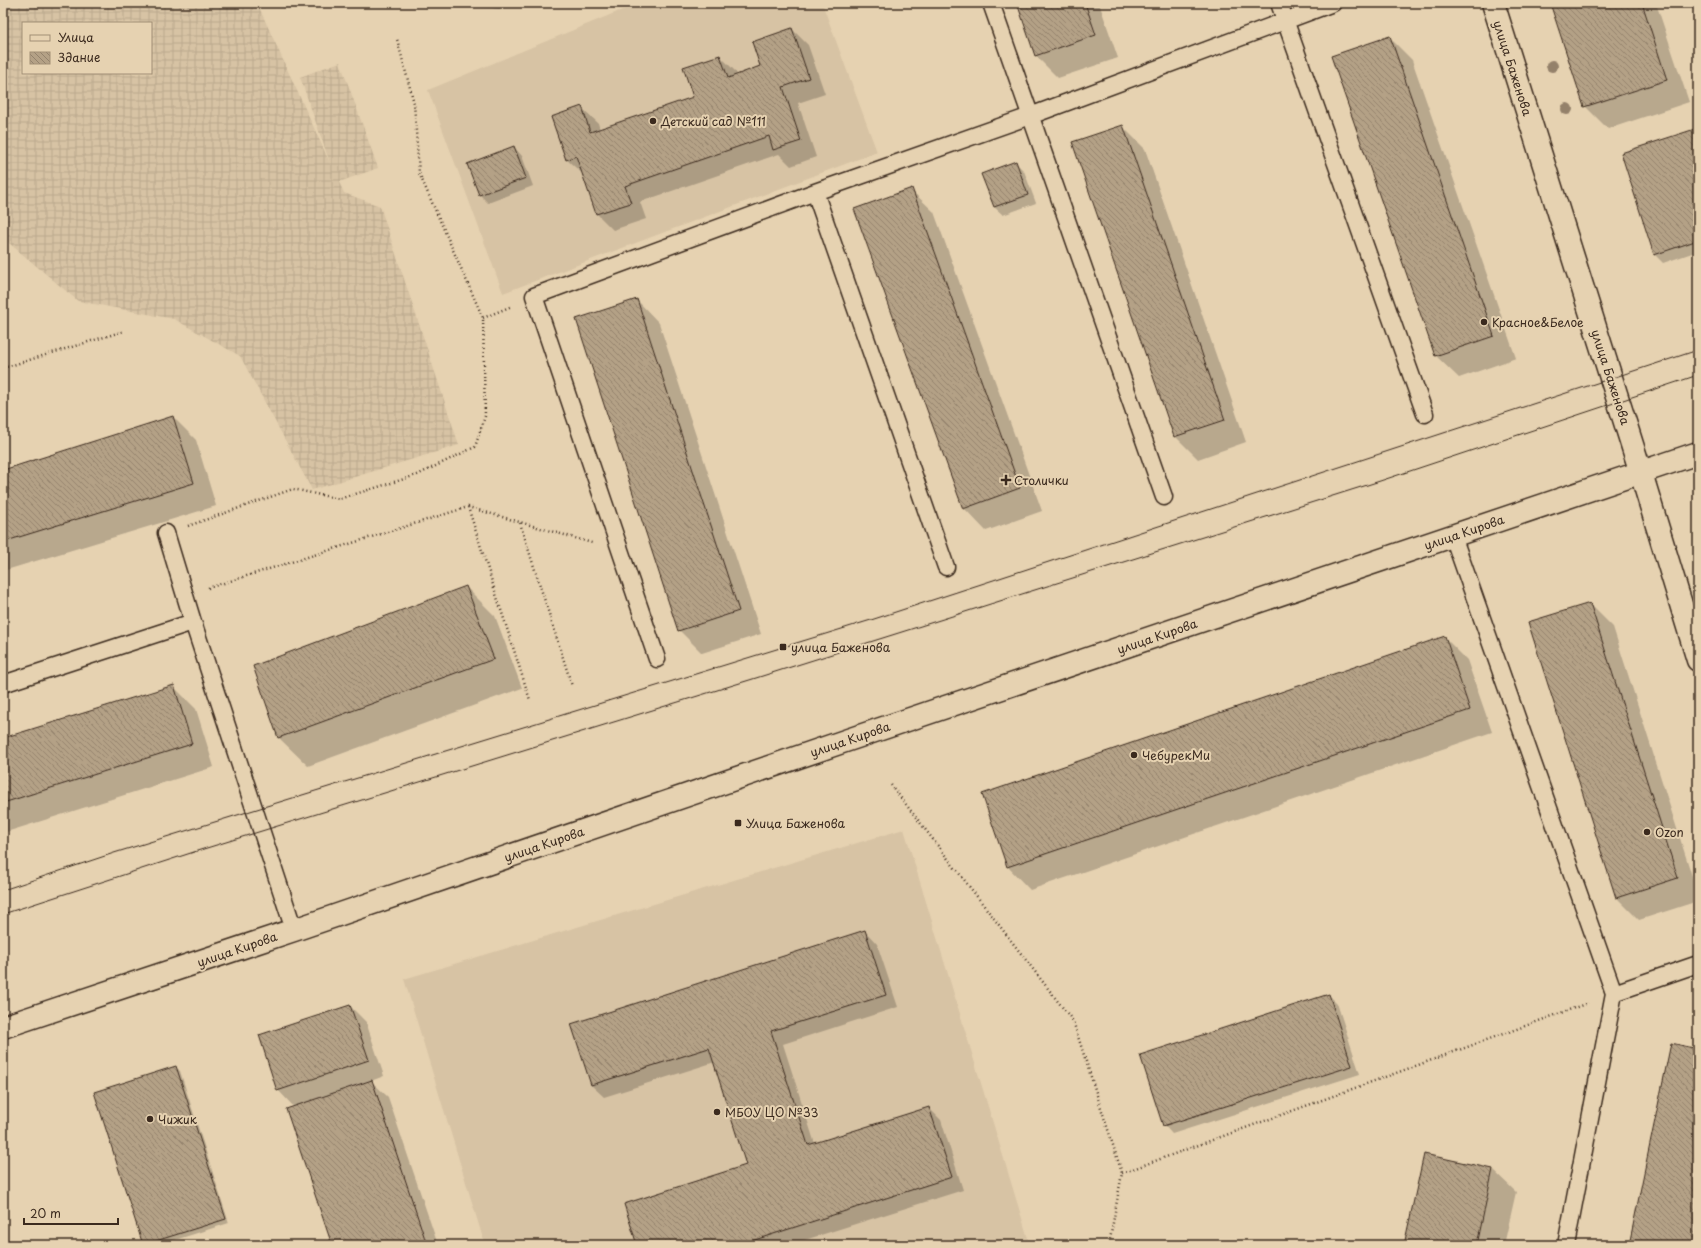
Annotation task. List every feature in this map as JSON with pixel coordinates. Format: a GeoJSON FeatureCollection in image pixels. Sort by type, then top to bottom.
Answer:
{"type":"FeatureCollection","features":[{"type":"Feature","properties":{"kind":"street","name":"улица Баженова"},"geometry":{"type":"LineString","coordinates":[[1493,3],[1641,472],[1698,660]]}},
{"type":"Feature","properties":{"kind":"street","name":"улица Кирова"},"geometry":{"type":"LineString","coordinates":[[3,1027],[294,930],[840,742],[1698,454]]}},
{"type":"Feature","properties":{"kind":"lane"},"geometry":{"type":"LineString","coordinates":[[991,3],[1164,497]]}},
{"type":"Feature","properties":{"kind":"lane"},"geometry":{"type":"LineString","coordinates":[[1279,3],[1425,414]]}},
{"type":"Feature","properties":{"kind":"lane"},"geometry":{"type":"LineString","coordinates":[[657,658],[534,296],[815,192],[1030,116],[1333,3]]}},
{"type":"Feature","properties":{"kind":"lane"},"geometry":{"type":"LineString","coordinates":[[815,192],[946,567]]}},
{"type":"Feature","properties":{"kind":"lane"},"geometry":{"type":"LineString","coordinates":[[166,533],[193,622],[294,930]]}},
{"type":"Feature","properties":{"kind":"lane"},"geometry":{"type":"LineString","coordinates":[[1453,536],[1614,993],[1566,1245]]}},
{"type":"Feature","properties":{"kind":"lane"},"geometry":{"type":"LineString","coordinates":[[3,684],[193,622]]}},
{"type":"Feature","properties":{"kind":"lane"},"geometry":{"type":"LineString","coordinates":[[1614,993],[1698,964]]}},
{"type":"Feature","properties":{"kind":"path"},"geometry":{"type":"LineString","coordinates":[[166,533],[293,489],[340,499],[417,475],[475,447],[485,416],[484,318],[419,174],[414,103],[397,39]]}},
{"type":"Feature","properties":{"kind":"path"},"geometry":{"type":"LineString","coordinates":[[484,318],[534,296]]}},
{"type":"Feature","properties":{"kind":"path"},"geometry":{"type":"LineString","coordinates":[[3,368],[124,331]]}},
{"type":"Feature","properties":{"kind":"path"},"geometry":{"type":"LineString","coordinates":[[185,596],[468,507],[621,552]]}},
{"type":"Feature","properties":{"kind":"path"},"geometry":{"type":"LineString","coordinates":[[468,507],[530,700]]}},
{"type":"Feature","properties":{"kind":"path"},"geometry":{"type":"LineString","coordinates":[[519,522],[572,686]]}},
{"type":"Feature","properties":{"kind":"path"},"geometry":{"type":"LineString","coordinates":[[890,786],[1073,1022],[1122,1172],[1109,1245]]}},
{"type":"Feature","properties":{"kind":"path"},"geometry":{"type":"LineString","coordinates":[[1122,1172],[1614,993]]}},
{"type":"Feature","properties":{"kind":"shaded area"},"geometry":{"type":"Polygon","coordinates":[[[3,3],[257,3],[330,163],[300,77],[340,62],[378,168],[339,182],[344,193],[380,206],[459,445],[312,490],[240,356],[174,319],[78,301],[3,238],[3,3]]]}},
{"type":"Feature","properties":{"kind":"shaded area","name":"Детский сад №111"},"geometry":{"type":"Polygon","coordinates":[[[639,3],[822,3],[877,152],[503,293],[428,90],[639,3]]]}},
{"type":"Feature","properties":{"kind":"shaded area","name":"МБОУ ЦО №33"},"geometry":{"type":"Polygon","coordinates":[[[904,829],[1030,1245],[485,1245],[404,979],[904,829]]]}},
{"type":"Feature","properties":{"kind":"building"},"geometry":{"type":"Polygon","coordinates":[[[1017,3],[1085,3],[1096,35],[1035,56],[1017,3]]]}},
{"type":"Feature","properties":{"kind":"building"},"geometry":{"type":"Polygon","coordinates":[[[1550,3],[1642,3],[1667,80],[1584,107],[1550,3]]]}},
{"type":"Feature","properties":{"kind":"building"},"geometry":{"type":"Polygon","coordinates":[[[792,28],[809,78],[783,87],[801,141],[773,150],[769,136],[625,186],[631,203],[596,214],[576,156],[566,160],[551,117],[582,106],[590,132],[693,97],[683,67],[720,55],[728,78],[760,66],[752,42],[792,28]]]}},
{"type":"Feature","properties":{"kind":"building"},"geometry":{"type":"Polygon","coordinates":[[[1390,36],[1494,336],[1435,356],[1331,56],[1390,36]]]}},
{"type":"Feature","properties":{"kind":"building"},"geometry":{"type":"Polygon","coordinates":[[[1123,125],[1225,420],[1174,437],[1072,142],[1123,125]]]}},
{"type":"Feature","properties":{"kind":"building"},"geometry":{"type":"Polygon","coordinates":[[[1698,128],[1698,240],[1654,255],[1621,153],[1698,128]]]}},
{"type":"Feature","properties":{"kind":"building"},"geometry":{"type":"Polygon","coordinates":[[[514,146],[526,178],[479,195],[467,164],[514,146]]]}},
{"type":"Feature","properties":{"kind":"building"},"geometry":{"type":"Polygon","coordinates":[[[1016,161],[1028,195],[994,207],[981,174],[1016,161]]]}},
{"type":"Feature","properties":{"kind":"building"},"geometry":{"type":"Polygon","coordinates":[[[912,188],[1020,488],[963,509],[854,209],[912,188]]]}},
{"type":"Feature","properties":{"kind":"building"},"geometry":{"type":"Polygon","coordinates":[[[637,299],[739,611],[678,631],[576,319],[637,299]]]}},
{"type":"Feature","properties":{"kind":"building"},"geometry":{"type":"Polygon","coordinates":[[[173,416],[194,483],[3,542],[3,470],[173,416]]]}},
{"type":"Feature","properties":{"kind":"building"},"geometry":{"type":"Polygon","coordinates":[[[466,586],[494,659],[278,738],[253,666],[466,586]]]}},
{"type":"Feature","properties":{"kind":"building"},"geometry":{"type":"Polygon","coordinates":[[[1590,603],[1678,878],[1616,898],[1528,622],[1590,603]]]}},
{"type":"Feature","properties":{"kind":"building"},"geometry":{"type":"Polygon","coordinates":[[[1445,636],[1470,710],[1007,867],[982,794],[1445,636]]]}},
{"type":"Feature","properties":{"kind":"building"},"geometry":{"type":"Polygon","coordinates":[[[174,685],[192,744],[3,803],[3,738],[174,685]]]}},
{"type":"Feature","properties":{"kind":"building"},"geometry":{"type":"Polygon","coordinates":[[[865,930],[886,995],[771,1031],[808,1145],[929,1107],[952,1177],[739,1245],[637,1245],[624,1204],[746,1165],[709,1048],[591,1085],[571,1024],[865,930]]]}},
{"type":"Feature","properties":{"kind":"building"},"geometry":{"type":"Polygon","coordinates":[[[1329,994],[1352,1066],[1163,1126],[1140,1055],[1329,994]]]}},
{"type":"Feature","properties":{"kind":"building"},"geometry":{"type":"Polygon","coordinates":[[[350,1005],[369,1060],[277,1091],[259,1035],[350,1005]]]}},
{"type":"Feature","properties":{"kind":"building"},"geometry":{"type":"Polygon","coordinates":[[[1671,1043],[1698,1049],[1698,1245],[1629,1245],[1671,1043]]]}},
{"type":"Feature","properties":{"kind":"building"},"geometry":{"type":"Polygon","coordinates":[[[176,1066],[226,1219],[143,1245],[94,1092],[176,1066]]]}},
{"type":"Feature","properties":{"kind":"building"},"geometry":{"type":"Polygon","coordinates":[[[372,1080],[427,1245],[332,1245],[286,1109],[372,1080]]]}},
{"type":"Feature","properties":{"kind":"building"},"geometry":{"type":"Polygon","coordinates":[[[1424,1154],[1493,1169],[1477,1245],[1404,1245],[1424,1154]]]}},
{"type":"Feature","properties":{"kind":"tram line"},"geometry":{"type":"LineString","coordinates":[[3,890],[114,853],[871,620],[1698,350]]}},
{"type":"Feature","properties":{"kind":"tram line"},"geometry":{"type":"LineString","coordinates":[[3,914],[197,851],[756,678],[1380,481],[1698,375]]}},
{"type":"Feature","properties":{"kind":"place","name":"Детский сад №111"},"geometry":{"type":"Point","coordinates":[653,121]}},
{"type":"Feature","properties":{"kind":"place","name":"Красное&Белое"},"geometry":{"type":"Point","coordinates":[1484,322]}},
{"type":"Feature","properties":{"kind":"place","name":"Столички"},"geometry":{"type":"Point","coordinates":[1006,480]}},
{"type":"Feature","properties":{"kind":"place","name":"улица Баженова"},"geometry":{"type":"Point","coordinates":[783,647]}},
{"type":"Feature","properties":{"kind":"place","name":"ЧебурекМи"},"geometry":{"type":"Point","coordinates":[1134,755]}},
{"type":"Feature","properties":{"kind":"place","name":"Улица Баженова"},"geometry":{"type":"Point","coordinates":[738,823]}},
{"type":"Feature","properties":{"kind":"place","name":"Ozon"},"geometry":{"type":"Point","coordinates":[1647,832]}},
{"type":"Feature","properties":{"kind":"place","name":"МБОУ ЦО №33"},"geometry":{"type":"Point","coordinates":[717,1112]}},
{"type":"Feature","properties":{"kind":"place","name":"Чижик"},"geometry":{"type":"Point","coordinates":[150,1119]}}]}
